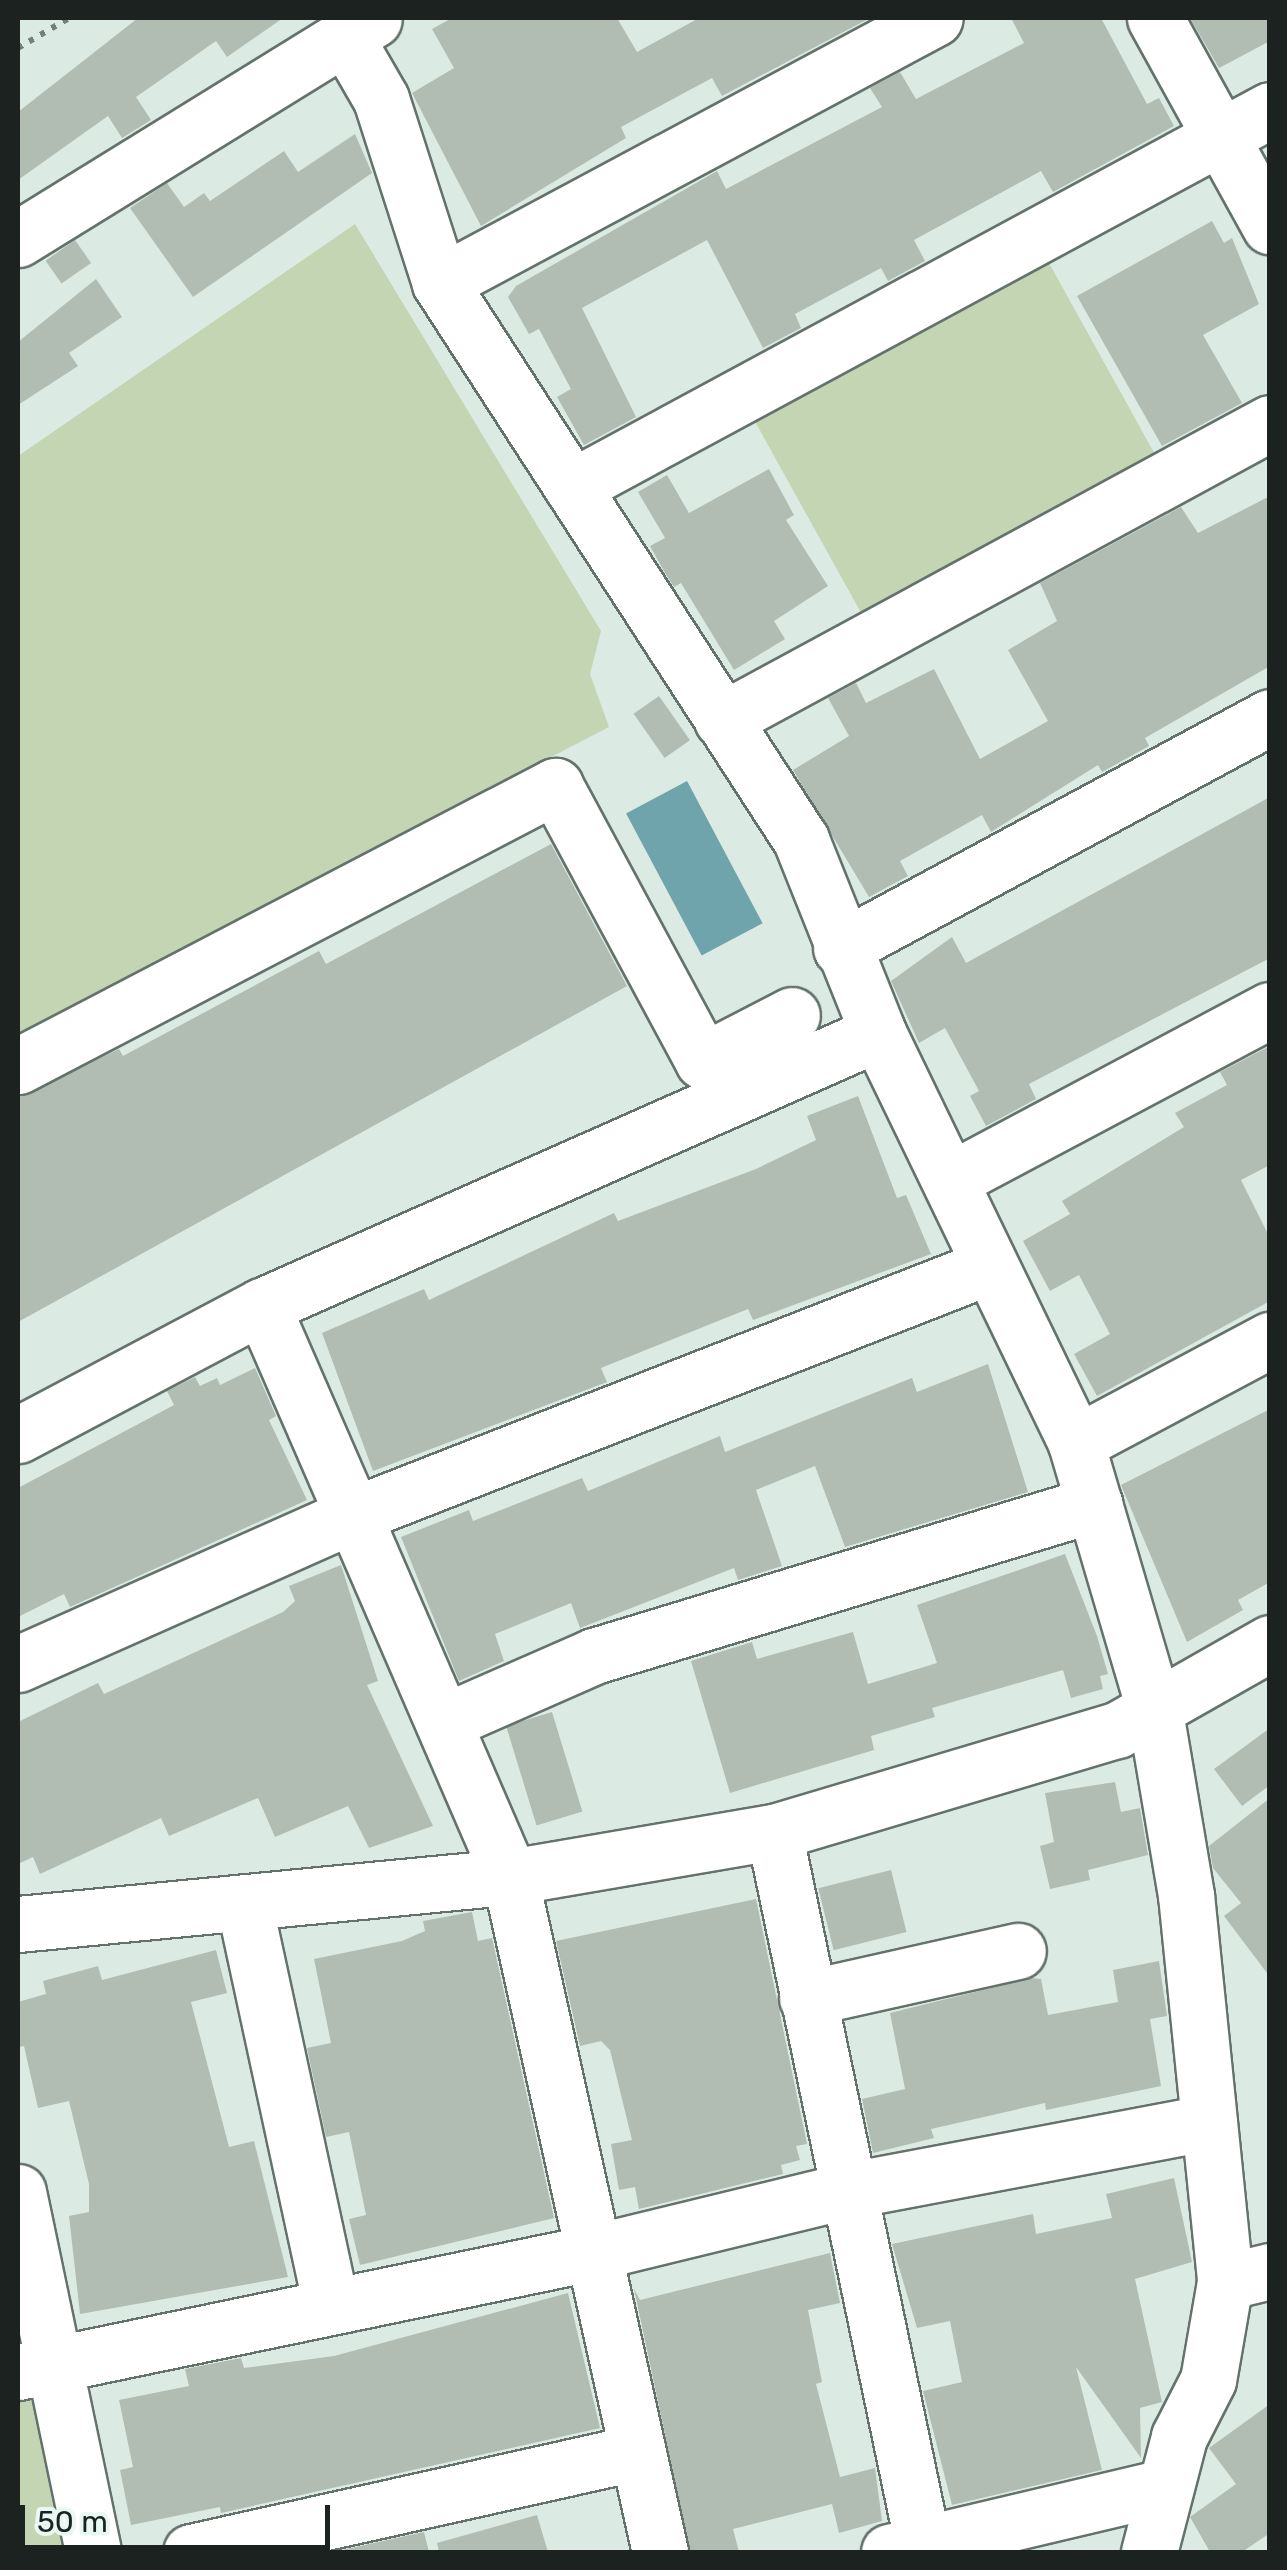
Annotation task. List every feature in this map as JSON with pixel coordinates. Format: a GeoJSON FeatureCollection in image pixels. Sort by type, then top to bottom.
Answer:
{"type":"FeatureCollection","features":[{"type":"Feature","properties":{"kind":"street"},"geometry":{"type":"LineString","coordinates":[[440,283],[935,18]]}},
{"type":"Feature","properties":{"kind":"street"},"geometry":{"type":"LineString","coordinates":[[1155,18],[1270,226]]}},
{"type":"Feature","properties":{"kind":"street"},"geometry":{"type":"LineString","coordinates":[[18,239],[337,29],[381,98],[440,283],[801,840],[841,948],[878,1032],[1076,1443],[1155,1712],[1186,1895],[1209,2122],[1256,2282],[1208,2380],[1165,2486],[1149,2552]]}},
{"type":"Feature","properties":{"kind":"street"},"geometry":{"type":"LineString","coordinates":[[572,487],[1270,110]]}},
{"type":"Feature","properties":{"kind":"street"},"geometry":{"type":"LineString","coordinates":[[722,720],[1270,423]]}},
{"type":"Feature","properties":{"kind":"street"},"geometry":{"type":"LineString","coordinates":[[841,948],[1270,717]]}},
{"type":"Feature","properties":{"kind":"street"},"geometry":{"type":"LineString","coordinates":[[18,1066],[556,786],[703,1060],[792,1015]]}},
{"type":"Feature","properties":{"kind":"street"},"geometry":{"type":"LineString","coordinates":[[950,1180],[1270,1010]]}},
{"type":"Feature","properties":{"kind":"street"},"geometry":{"type":"LineString","coordinates":[[18,1435],[262,1306],[878,1032]]}},
{"type":"Feature","properties":{"kind":"street"},"geometry":{"type":"LineString","coordinates":[[18,1664],[353,1515],[990,1266]]}},
{"type":"Feature","properties":{"kind":"street"},"geometry":{"type":"LineString","coordinates":[[262,1306],[446,1721],[510,1877],[660,2552]]}},
{"type":"Feature","properties":{"kind":"street"},"geometry":{"type":"LineString","coordinates":[[1076,1443],[1270,1340]]}},
{"type":"Feature","properties":{"kind":"street"},"geometry":{"type":"LineString","coordinates":[[446,1721],[594,1656],[1094,1504]]}},
{"type":"Feature","properties":{"kind":"street"},"geometry":{"type":"LineString","coordinates":[[18,1924],[245,1908],[510,1877],[774,1832],[1155,1712],[1266,1650]]}},
{"type":"Feature","properties":{"kind":"street"},"geometry":{"type":"LineString","coordinates":[[774,1832],[844,2191],[906,2549],[1165,2486]]}},
{"type":"Feature","properties":{"kind":"street"},"geometry":{"type":"LineString","coordinates":[[245,1908],[331,2306]]}},
{"type":"Feature","properties":{"kind":"street"},"geometry":{"type":"LineString","coordinates":[[807,1998],[1018,1951]]}},
{"type":"Feature","properties":{"kind":"street"},"geometry":{"type":"LineString","coordinates":[[35,2368],[595,2252],[844,2191],[1209,2122]]}},
{"type":"Feature","properties":{"kind":"street"},"geometry":{"type":"LineString","coordinates":[[18,2192],[35,2368],[93,2552]]}},
{"type":"Feature","properties":{"kind":"street"},"geometry":{"type":"LineString","coordinates":[[190,2552],[638,2452]]}},
{"type":"Feature","properties":{"kind":"path"},"geometry":{"type":"LineString","coordinates":[[18,48],[69,18]]}},
{"type":"Feature","properties":{"kind":"green space"},"geometry":{"type":"Polygon","coordinates":[[[355,224],[601,631],[590,674],[609,727],[18,1033],[18,456],[355,224]]]}},
{"type":"Feature","properties":{"kind":"green space"},"geometry":{"type":"Polygon","coordinates":[[[1044,254],[1157,459],[865,621],[752,416],[1044,254]]]}},
{"type":"Feature","properties":{"kind":"green space"},"geometry":{"type":"Polygon","coordinates":[[[18,2392],[48,2411],[73,2552],[18,2552],[18,2392]]]}},
{"type":"Feature","properties":{"kind":"water"},"geometry":{"type":"Polygon","coordinates":[[[687,781],[763,923],[702,956],[626,813],[687,781]]]}},
{"type":"Feature","properties":{"kind":"building"},"geometry":{"type":"Polygon","coordinates":[[[138,18],[283,18],[227,57],[216,41],[136,97],[151,120],[122,138],[108,116],[18,180],[18,112],[138,18]]]}},
{"type":"Feature","properties":{"kind":"building"},"geometry":{"type":"Polygon","coordinates":[[[452,18],[617,18],[637,52],[699,18],[870,18],[722,96],[712,78],[621,127],[626,138],[481,226],[412,93],[454,68],[432,29],[452,18]]]}},
{"type":"Feature","properties":{"kind":"building"},"geometry":{"type":"Polygon","coordinates":[[[1011,18],[1101,18],[1147,104],[1159,98],[1174,126],[1053,192],[1041,171],[914,240],[925,261],[888,281],[881,268],[795,314],[801,328],[763,348],[707,240],[582,308],[636,417],[584,445],[557,397],[571,389],[539,329],[529,334],[508,297],[516,286],[717,171],[726,189],[882,107],[870,88],[900,72],[916,99],[1024,43],[1011,18]]]}},
{"type":"Feature","properties":{"kind":"building"},"geometry":{"type":"Polygon","coordinates":[[[1190,18],[1270,18],[1270,41],[1219,68],[1190,18]]]}},
{"type":"Feature","properties":{"kind":"building"},"geometry":{"type":"Polygon","coordinates":[[[355,134],[372,173],[193,297],[130,208],[167,183],[184,207],[204,193],[210,201],[284,151],[298,172],[355,134]]]}},
{"type":"Feature","properties":{"kind":"building"},"geometry":{"type":"Polygon","coordinates":[[[1212,221],[1224,243],[1232,238],[1259,304],[1203,335],[1242,403],[1162,446],[1077,296],[1212,221]]]}},
{"type":"Feature","properties":{"kind":"building"},"geometry":{"type":"Polygon","coordinates":[[[75,240],[91,263],[62,284],[46,261],[75,240]]]}},
{"type":"Feature","properties":{"kind":"building"},"geometry":{"type":"Polygon","coordinates":[[[96,279],[122,317],[69,353],[78,366],[18,405],[18,342],[96,279]]]}},
{"type":"Feature","properties":{"kind":"building"},"geometry":{"type":"Polygon","coordinates":[[[769,469],[794,515],[786,520],[828,586],[774,621],[785,639],[734,670],[681,583],[674,587],[650,546],[665,538],[638,492],[667,475],[689,513],[769,469]]]}},
{"type":"Feature","properties":{"kind":"building"},"geometry":{"type":"Polygon","coordinates":[[[1270,496],[1270,666],[1145,738],[1149,746],[1102,772],[1098,765],[991,832],[982,815],[900,861],[908,876],[869,897],[793,770],[849,736],[828,698],[856,683],[866,703],[934,669],[980,759],[1048,721],[1008,650],[1057,621],[1040,583],[1181,507],[1198,533],[1270,496]]]}},
{"type":"Feature","properties":{"kind":"building"},"geometry":{"type":"Polygon","coordinates":[[[659,696],[690,740],[665,758],[634,714],[659,696]]]}},
{"type":"Feature","properties":{"kind":"building"},"geometry":{"type":"Polygon","coordinates":[[[1270,797],[1270,958],[1029,1084],[1036,1099],[986,1126],[970,1096],[979,1091],[945,1028],[919,1043],[891,981],[952,937],[966,963],[1270,797]]]}},
{"type":"Feature","properties":{"kind":"building"},"geometry":{"type":"Polygon","coordinates":[[[551,844],[627,986],[18,1322],[18,1097],[119,1049],[123,1056],[319,951],[326,964],[551,844]]]}},
{"type":"Feature","properties":{"kind":"building"},"geometry":{"type":"Polygon","coordinates":[[[1270,1046],[1270,1165],[1241,1180],[1270,1238],[1270,1301],[1097,1396],[1074,1354],[1110,1334],[1079,1275],[1050,1291],[1023,1241],[1070,1214],[1062,1201],[1184,1127],[1175,1113],[1227,1085],[1220,1072],[1270,1046]]]}},
{"type":"Feature","properties":{"kind":"building"},"geometry":{"type":"Polygon","coordinates":[[[858,1096],[897,1198],[906,1195],[931,1254],[753,1320],[748,1309],[601,1368],[607,1382],[373,1471],[322,1333],[424,1289],[429,1300],[614,1213],[618,1221],[756,1169],[816,1140],[807,1116],[858,1096]]]}},
{"type":"Feature","properties":{"kind":"building"},"geometry":{"type":"Polygon","coordinates":[[[988,1364],[1028,1492],[845,1547],[815,1466],[756,1490],[782,1566],[738,1580],[734,1568],[580,1628],[571,1603],[495,1634],[504,1661],[459,1681],[401,1537],[469,1510],[473,1521],[582,1478],[588,1491],[720,1436],[725,1452],[912,1378],[917,1392],[988,1364]]]}},
{"type":"Feature","properties":{"kind":"building"},"geometry":{"type":"Polygon","coordinates":[[[255,1368],[276,1416],[269,1420],[307,1500],[70,1607],[64,1594],[18,1617],[18,1488],[174,1405],[167,1391],[195,1377],[200,1386],[217,1378],[220,1385],[255,1368]]]}},
{"type":"Feature","properties":{"kind":"building"},"geometry":{"type":"Polygon","coordinates":[[[1270,1409],[1270,1582],[1238,1600],[1243,1610],[1187,1642],[1121,1485],[1270,1409]]]}},
{"type":"Feature","properties":{"kind":"building"},"geometry":{"type":"Polygon","coordinates":[[[1065,1554],[1108,1674],[1100,1676],[1103,1689],[1071,1698],[1063,1670],[932,1708],[935,1717],[871,1736],[874,1750],[730,1793],[691,1661],[752,1642],[757,1659],[853,1632],[868,1684],[937,1663],[917,1605],[1065,1554]]]}},
{"type":"Feature","properties":{"kind":"building"},"geometry":{"type":"Polygon","coordinates":[[[341,1565],[378,1681],[367,1685],[433,1826],[369,1848],[348,1806],[275,1837],[258,1798],[169,1836],[161,1818],[40,1874],[33,1857],[18,1864],[18,1722],[98,1683],[104,1694],[283,1612],[295,1601],[289,1586],[341,1565]]]}},
{"type":"Feature","properties":{"kind":"building"},"geometry":{"type":"Polygon","coordinates":[[[552,1712],[582,1811],[537,1825],[506,1726],[552,1712]]]}},
{"type":"Feature","properties":{"kind":"building"},"geometry":{"type":"Polygon","coordinates":[[[1270,1728],[1270,1785],[1242,1806],[1214,1769],[1270,1728]]]}},
{"type":"Feature","properties":{"kind":"building"},"geometry":{"type":"Polygon","coordinates":[[[1115,1782],[1121,1812],[1140,1808],[1148,1855],[1088,1870],[1090,1880],[1050,1889],[1040,1846],[1054,1842],[1045,1793],[1115,1782]]]}},
{"type":"Feature","properties":{"kind":"building"},"geometry":{"type":"Polygon","coordinates":[[[1270,1798],[1270,1977],[1224,1916],[1241,1903],[1213,1868],[1209,1846],[1270,1798]]]}},
{"type":"Feature","properties":{"kind":"building"},"geometry":{"type":"Polygon","coordinates":[[[891,1870],[906,1932],[834,1950],[818,1888],[891,1870]]]}},
{"type":"Feature","properties":{"kind":"building"},"geometry":{"type":"Polygon","coordinates":[[[756,1899],[807,2144],[796,2146],[800,2160],[781,2165],[783,2174],[639,2209],[635,2187],[619,2190],[611,2144],[632,2140],[610,2050],[601,2041],[580,2046],[556,1941],[756,1899]]]}},
{"type":"Feature","properties":{"kind":"building"},"geometry":{"type":"Polygon","coordinates":[[[472,1912],[478,1941],[492,1938],[554,2218],[360,2265],[349,2219],[366,2215],[349,2132],[326,2137],[307,2048],[331,2043],[314,1959],[402,1941],[425,1931],[423,1921],[472,1912]]]}},
{"type":"Feature","properties":{"kind":"building"},"geometry":{"type":"Polygon","coordinates":[[[216,1950],[227,1993],[191,2002],[229,2147],[254,2141],[288,2277],[80,2314],[69,2216],[89,2212],[89,2184],[69,2101],[38,2108],[24,2046],[18,2047],[18,2002],[46,1994],[43,1981],[98,1966],[102,1980],[216,1950]]]}},
{"type":"Feature","properties":{"kind":"building"},"geometry":{"type":"Polygon","coordinates":[[[1159,1961],[1167,2016],[1150,2019],[1161,2086],[1046,2110],[1045,2103],[931,2129],[934,2138],[873,2153],[862,2099],[905,2089],[890,2013],[1031,1978],[1041,1979],[1048,2015],[1118,2002],[1113,1970],[1159,1961]]]}},
{"type":"Feature","properties":{"kind":"building"},"geometry":{"type":"Polygon","coordinates":[[[1174,2178],[1192,2262],[1135,2279],[1162,2402],[1140,2408],[1141,2458],[1076,2367],[1102,2470],[952,2505],[923,2391],[962,2382],[950,2321],[917,2328],[892,2244],[1033,2214],[1036,2234],[1112,2218],[1106,2194],[1174,2178]]]}},
{"type":"Feature","properties":{"kind":"building"},"geometry":{"type":"Polygon","coordinates":[[[830,2253],[840,2303],[808,2310],[822,2382],[816,2384],[840,2477],[875,2468],[882,2521],[839,2533],[832,2504],[733,2529],[739,2552],[690,2552],[634,2289],[640,2300],[830,2253]]]}},
{"type":"Feature","properties":{"kind":"building"},"geometry":{"type":"Polygon","coordinates":[[[568,2293],[600,2428],[221,2513],[220,2507],[131,2525],[120,2470],[133,2467],[119,2400],[189,2386],[185,2369],[241,2358],[244,2368],[334,2356],[568,2293]]]}},
{"type":"Feature","properties":{"kind":"building"},"geometry":{"type":"Polygon","coordinates":[[[1270,2404],[1270,2533],[1242,2552],[1210,2552],[1190,2517],[1236,2484],[1209,2448],[1270,2404]]]}},
{"type":"Feature","properties":{"kind":"building"},"geometry":{"type":"Polygon","coordinates":[[[537,2515],[548,2552],[439,2552],[437,2543],[537,2515]]]}},
{"type":"Feature","properties":{"kind":"building"},"geometry":{"type":"Polygon","coordinates":[[[424,2532],[429,2552],[342,2552],[342,2550],[424,2532]]]}}]}
